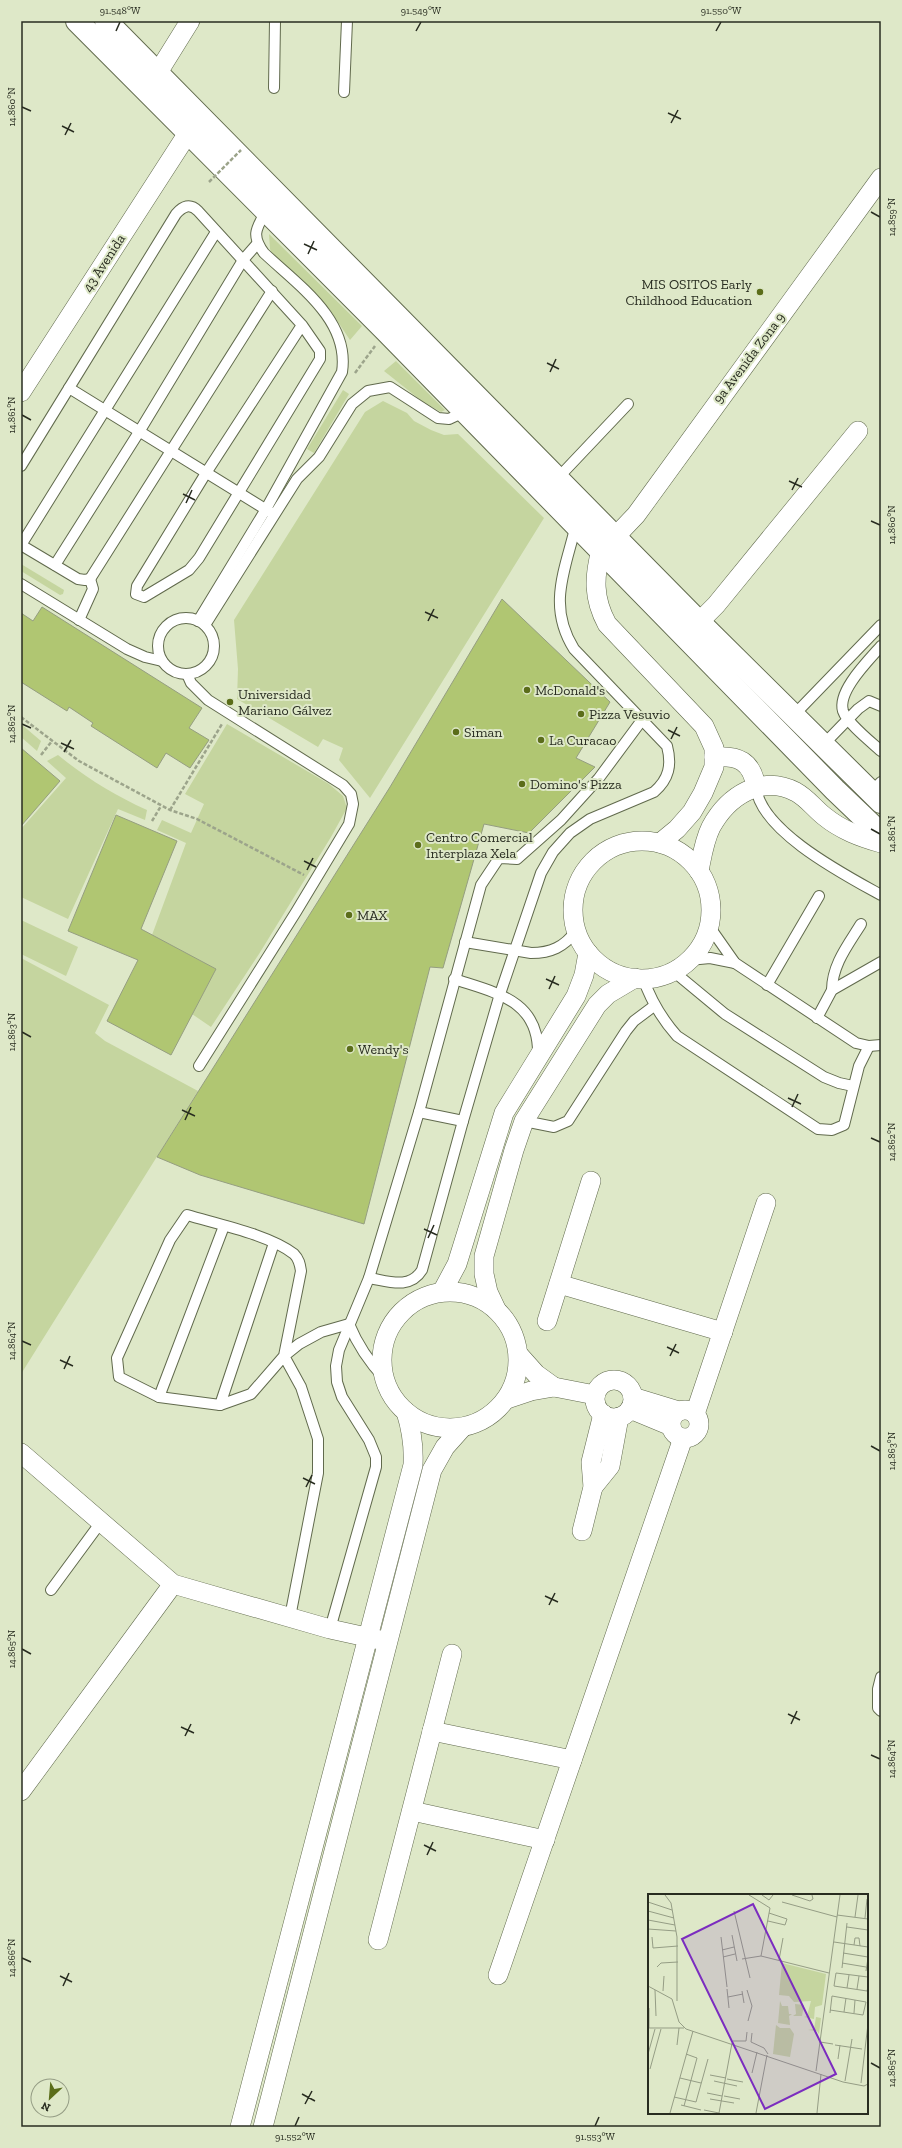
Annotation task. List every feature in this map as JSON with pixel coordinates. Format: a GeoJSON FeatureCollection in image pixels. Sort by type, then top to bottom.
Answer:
{"type":"FeatureCollection","features":[{"type":"Feature","properties":{"kind":"highway"},"geometry":{"type":"LineString","coordinates":[[77,21],[386,331],[576,526],[608,544],[699,622],[823,745],[878,792]]}},
{"type":"Feature","properties":{"kind":"highway"},"geometry":{"type":"LineString","coordinates":[[106,21],[156,74],[557,479],[608,544],[835,790],[881,834]]}},
{"type":"Feature","properties":{"kind":"street"},"geometry":{"type":"LineString","coordinates":[[156,74],[192,23]]}},
{"type":"Feature","properties":{"kind":"street","name":"43 Avenida"},"geometry":{"type":"LineString","coordinates":[[21,392],[188,133]]}},
{"type":"Feature","properties":{"kind":"street","name":"9a Avenida Zona 9"},"geometry":{"type":"LineString","coordinates":[[608,544],[636,515],[881,178]]}},
{"type":"Feature","properties":{"kind":"street"},"geometry":{"type":"LineString","coordinates":[[699,622],[716,605],[858,431]]}},
{"type":"Feature","properties":{"kind":"street"},"geometry":{"type":"LineString","coordinates":[[608,544],[595,573],[595,592],[602,615],[613,631],[704,726],[711,738],[714,767],[704,793],[692,812],[677,829],[660,843]]}},
{"type":"Feature","properties":{"kind":"street"},"geometry":{"type":"LineString","coordinates":[[714,757],[727,756],[743,761],[754,776],[756,787]]}},
{"type":"Feature","properties":{"kind":"street"},"geometry":{"type":"LineString","coordinates":[[699,871],[703,849],[711,827],[732,800],[741,793],[756,787],[773,784],[785,787],[797,793],[823,815],[845,830],[881,843]]}},
{"type":"Feature","properties":{"kind":"street"},"geometry":{"type":"LineString","coordinates":[[629,842],[660,843],[682,854],[699,871],[710,898],[709,926],[702,945],[689,960],[673,971],[655,978],[639,978],[612,971],[601,965],[588,953],[576,931],[572,907],[578,882],[591,862],[611,848],[629,842]]}},
{"type":"Feature","properties":{"kind":"street"},"geometry":{"type":"LineString","coordinates":[[442,1292],[457,1264],[504,1113],[576,996],[584,975],[588,953]]}},
{"type":"Feature","properties":{"kind":"street"},"geometry":{"type":"LineString","coordinates":[[496,1309],[471,1295],[442,1292],[417,1300],[396,1317],[384,1340],[382,1366],[389,1392],[406,1412],[422,1423],[442,1428],[462,1428],[488,1418],[507,1399],[517,1378],[519,1355],[512,1330],[496,1309],[488,1292],[484,1274],[484,1256],[514,1150],[524,1121],[597,1005],[608,994],[639,978]]}},
{"type":"Feature","properties":{"kind":"street"},"geometry":{"type":"LineString","coordinates":[[547,1321],[592,1181]]}},
{"type":"Feature","properties":{"kind":"street"},"geometry":{"type":"LineString","coordinates":[[498,1975],[572,1760],[682,1422],[723,1332],[766,1203]]}},
{"type":"Feature","properties":{"kind":"street"},"geometry":{"type":"LineString","coordinates":[[559,1284],[723,1332]]}},
{"type":"Feature","properties":{"kind":"street"},"geometry":{"type":"LineString","coordinates":[[519,1355],[536,1374],[554,1387]]}},
{"type":"Feature","properties":{"kind":"street"},"geometry":{"type":"LineString","coordinates":[[582,1531],[593,1487],[610,1466],[621,1409],[627,1385],[615,1380],[602,1384],[596,1395],[598,1409],[621,1409],[682,1422]]}},
{"type":"Feature","properties":{"kind":"street"},"geometry":{"type":"LineString","coordinates":[[507,1399],[531,1391],[554,1387],[596,1395]]}},
{"type":"Feature","properties":{"kind":"street"},"geometry":{"type":"LineString","coordinates":[[240,2127],[413,1465],[414,1447],[412,1429],[406,1412]]}},
{"type":"Feature","properties":{"kind":"street"},"geometry":{"type":"LineString","coordinates":[[263,2127],[432,1470],[445,1447],[462,1428]]}},
{"type":"Feature","properties":{"kind":"street"},"geometry":{"type":"LineString","coordinates":[[21,1453],[174,1584],[330,1629],[387,1642]]}},
{"type":"Feature","properties":{"kind":"street"},"geometry":{"type":"LineString","coordinates":[[21,1791],[174,1584]]}},
{"type":"Feature","properties":{"kind":"street"},"geometry":{"type":"LineString","coordinates":[[378,1940],[452,1654]]}},
{"type":"Feature","properties":{"kind":"street"},"geometry":{"type":"LineString","coordinates":[[432,1731],[572,1760]]}},
{"type":"Feature","properties":{"kind":"street"},"geometry":{"type":"LineString","coordinates":[[412,1811],[544,1840]]}},
{"type":"Feature","properties":{"kind":"lane"},"geometry":{"type":"LineString","coordinates":[[274,88],[275,21]]}},
{"type":"Feature","properties":{"kind":"lane"},"geometry":{"type":"LineString","coordinates":[[344,92],[347,21]]}},
{"type":"Feature","properties":{"kind":"lane"},"geometry":{"type":"LineString","coordinates":[[21,466],[176,214],[186,206],[195,208],[302,325],[320,351],[320,359],[199,558],[189,570],[144,597],[136,594],[136,586],[206,473],[302,325]]}},
{"type":"Feature","properties":{"kind":"lane"},"geometry":{"type":"LineString","coordinates":[[201,623],[342,372],[342,349],[335,326],[326,312],[264,253],[257,244],[256,228],[266,211]]}},
{"type":"Feature","properties":{"kind":"lane"},"geometry":{"type":"LineString","coordinates":[[216,232],[21,545],[78,579],[90,579],[172,452],[272,291]]}},
{"type":"Feature","properties":{"kind":"lane"},"geometry":{"type":"LineString","coordinates":[[55,565],[139,432],[243,260],[257,244]]}},
{"type":"Feature","properties":{"kind":"lane"},"geometry":{"type":"LineString","coordinates":[[69,388],[275,515]]}},
{"type":"Feature","properties":{"kind":"lane"},"geometry":{"type":"LineString","coordinates":[[201,623],[275,515],[297,479],[319,457],[352,404],[368,391],[390,388],[438,418],[450,418],[464,412]]}},
{"type":"Feature","properties":{"kind":"lane"},"geometry":{"type":"LineString","coordinates":[[557,479],[628,404]]}},
{"type":"Feature","properties":{"kind":"lane"},"geometry":{"type":"LineString","coordinates":[[369,1278],[404,1284],[412,1281],[419,1274],[462,1121],[500,994],[541,873],[553,852],[570,834],[590,819],[654,792],[665,779],[670,763],[667,746],[574,649],[561,623],[559,608],[560,594],[576,526]]}},
{"type":"Feature","properties":{"kind":"lane"},"geometry":{"type":"LineString","coordinates":[[79,620],[93,589],[90,579]]}},
{"type":"Feature","properties":{"kind":"lane"},"geometry":{"type":"LineString","coordinates":[[21,584],[127,649],[145,657],[162,661],[173,671],[187,674],[197,672],[205,667],[211,660],[214,642],[211,633],[201,623],[180,619],[165,628],[158,644],[162,661]]}},
{"type":"Feature","properties":{"kind":"lane"},"geometry":{"type":"LineString","coordinates":[[793,716],[881,625]]}},
{"type":"Feature","properties":{"kind":"lane"},"geometry":{"type":"LineString","coordinates":[[881,646],[845,692],[842,701],[843,711],[849,720],[881,751]]}},
{"type":"Feature","properties":{"kind":"lane"},"geometry":{"type":"LineString","coordinates":[[187,674],[198,690],[228,714],[333,778],[351,794],[354,804],[349,824],[315,882],[199,1066]]}},
{"type":"Feature","properties":{"kind":"lane"},"geometry":{"type":"LineString","coordinates":[[823,745],[869,701],[881,706]]}},
{"type":"Feature","properties":{"kind":"lane"},"geometry":{"type":"LineString","coordinates":[[330,1629],[376,1467],[373,1448],[344,1402],[337,1382],[336,1366],[339,1350],[369,1278],[419,1112],[454,979],[481,885],[499,858],[517,859],[561,820],[599,778],[642,720]]}},
{"type":"Feature","properties":{"kind":"lane"},"geometry":{"type":"LineString","coordinates":[[756,787],[757,796],[772,821],[812,853],[881,895]]}},
{"type":"Feature","properties":{"kind":"lane"},"geometry":{"type":"LineString","coordinates":[[767,985],[819,896]]}},
{"type":"Feature","properties":{"kind":"lane"},"geometry":{"type":"LineString","coordinates":[[817,1018],[832,990],[833,974],[836,965],[861,924]]}},
{"type":"Feature","properties":{"kind":"lane"},"geometry":{"type":"LineString","coordinates":[[709,926],[735,963],[856,1043],[869,1046],[881,1045]]}},
{"type":"Feature","properties":{"kind":"lane"},"geometry":{"type":"LineString","coordinates":[[465,942],[531,953],[552,951],[561,946],[576,931]]}},
{"type":"Feature","properties":{"kind":"lane"},"geometry":{"type":"LineString","coordinates":[[689,960],[710,958],[735,963]]}},
{"type":"Feature","properties":{"kind":"lane"},"geometry":{"type":"LineString","coordinates":[[832,990],[881,962]]}},
{"type":"Feature","properties":{"kind":"lane"},"geometry":{"type":"LineString","coordinates":[[673,971],[725,1014],[824,1077],[839,1083],[853,1086]]}},
{"type":"Feature","properties":{"kind":"lane"},"geometry":{"type":"LineString","coordinates":[[639,978],[662,1019],[676,1036],[818,1129],[832,1130],[844,1125],[850,1107],[853,1086],[869,1046]]}},
{"type":"Feature","properties":{"kind":"lane"},"geometry":{"type":"LineString","coordinates":[[454,979],[500,994],[512,1000],[530,1019],[535,1031],[538,1057]]}},
{"type":"Feature","properties":{"kind":"lane"},"geometry":{"type":"LineString","coordinates":[[524,1121],[554,1127],[568,1122],[626,1031],[634,1021],[654,1006]]}},
{"type":"Feature","properties":{"kind":"lane"},"geometry":{"type":"LineString","coordinates":[[419,1112],[462,1121]]}},
{"type":"Feature","properties":{"kind":"lane"},"geometry":{"type":"LineString","coordinates":[[290,1617],[318,1473],[318,1439],[300,1386],[284,1356],[301,1271],[299,1261],[294,1255],[274,1242],[187,1215],[170,1240],[117,1358],[119,1377],[158,1397],[220,1406],[251,1394],[284,1356],[298,1344],[321,1332],[349,1324]]}},
{"type":"Feature","properties":{"kind":"lane"},"geometry":{"type":"LineString","coordinates":[[158,1397],[224,1226]]}},
{"type":"Feature","properties":{"kind":"lane"},"geometry":{"type":"LineString","coordinates":[[220,1406],[274,1242]]}},
{"type":"Feature","properties":{"kind":"lane"},"geometry":{"type":"LineString","coordinates":[[349,1324],[358,1345],[385,1379]]}},
{"type":"Feature","properties":{"kind":"lane"},"geometry":{"type":"LineString","coordinates":[[51,1590],[100,1522]]}},
{"type":"Feature","properties":{"kind":"lane"},"geometry":{"type":"LineString","coordinates":[[881,1677],[878,1690],[878,1708],[881,1711]]}},
{"type":"Feature","properties":{"kind":"path"},"geometry":{"type":"LineString","coordinates":[[209,182],[241,150]]}},
{"type":"Feature","properties":{"kind":"path"},"geometry":{"type":"LineString","coordinates":[[342,372],[353,377],[386,331]]}},
{"type":"Feature","properties":{"kind":"path"},"geometry":{"type":"LineString","coordinates":[[170,810],[228,714]]}},
{"type":"Feature","properties":{"kind":"path"},"geometry":{"type":"LineString","coordinates":[[21,718],[79,761],[161,806],[197,819],[315,882]]}},
{"type":"Feature","properties":{"kind":"path"},"geometry":{"type":"LineString","coordinates":[[41,755],[52,741]]}},
{"type":"Feature","properties":{"kind":"path"},"geometry":{"type":"LineString","coordinates":[[152,821],[161,806]]}},
{"type":"Feature","properties":{"kind":"green space"},"geometry":{"type":"Polygon","coordinates":[[[269,234],[362,326],[350,340],[330,310],[272,254],[270,249],[269,234]]]}},
{"type":"Feature","properties":{"kind":"green space"},"geometry":{"type":"Polygon","coordinates":[[[396,361],[445,410],[441,412],[423,402],[384,371],[396,361]]]}},
{"type":"Feature","properties":{"kind":"green space"},"geometry":{"type":"Polygon","coordinates":[[[343,390],[349,394],[314,453],[307,449],[343,390]]]}},
{"type":"Feature","properties":{"kind":"green space"},"geometry":{"type":"Polygon","coordinates":[[[383,401],[407,413],[414,421],[431,430],[444,435],[458,434],[544,518],[370,798],[339,760],[343,748],[323,739],[318,747],[237,699],[238,669],[234,620],[365,412],[383,401]]]}},
{"type":"Feature","properties":{"kind":"green space"},"geometry":{"type":"Polygon","coordinates":[[[21,564],[64,590],[63,594],[60,595],[21,571],[21,564]]]}},
{"type":"Feature","properties":{"kind":"green space"},"geometry":{"type":"Polygon","coordinates":[[[21,724],[41,741],[37,751],[21,737],[21,724]]]}},
{"type":"Feature","properties":{"kind":"green space"},"geometry":{"type":"Polygon","coordinates":[[[227,724],[329,784],[343,796],[347,808],[331,837],[259,954],[211,1027],[192,1014],[216,969],[152,935],[186,843],[157,830],[162,820],[191,833],[204,804],[185,794],[227,724]]]}},
{"type":"Feature","properties":{"kind":"green space"},"geometry":{"type":"Polygon","coordinates":[[[58,755],[101,786],[147,810],[145,820],[118,809],[68,919],[21,897],[21,829],[66,778],[47,761],[58,755]]]}},
{"type":"Feature","properties":{"kind":"green space"},"geometry":{"type":"Polygon","coordinates":[[[21,920],[78,947],[66,976],[21,954],[21,920]]]}},
{"type":"Feature","properties":{"kind":"green space"},"geometry":{"type":"Polygon","coordinates":[[[21,958],[109,1005],[95,1033],[105,1041],[198,1091],[21,1374],[21,958]]]}},
{"type":"Feature","properties":{"kind":"building"},"geometry":{"type":"Polygon","coordinates":[[[502,599],[610,702],[576,758],[595,767],[529,833],[484,824],[443,968],[430,967],[364,1224],[200,1175],[157,1157],[390,787],[502,599]]]}},
{"type":"Feature","properties":{"kind":"building"},"geometry":{"type":"Polygon","coordinates":[[[42,607],[202,708],[189,728],[209,740],[190,768],[166,753],[157,768],[91,726],[93,723],[69,707],[67,711],[21,682],[21,613],[33,621],[42,607]]]}},
{"type":"Feature","properties":{"kind":"building"},"geometry":{"type":"Polygon","coordinates":[[[21,748],[60,781],[21,826],[21,748]]]}},
{"type":"Feature","properties":{"kind":"building"},"geometry":{"type":"Polygon","coordinates":[[[116,815],[177,841],[141,929],[216,969],[171,1055],[107,1021],[138,960],[68,931],[116,815]]]}},
{"type":"Feature","properties":{"kind":"place","name":"MIS OSITOS Early Childhood Education"},"geometry":{"type":"Point","coordinates":[760,292]}},
{"type":"Feature","properties":{"kind":"place","name":"McDonald's"},"geometry":{"type":"Point","coordinates":[527,690]}},
{"type":"Feature","properties":{"kind":"place","name":"Universidad Mariano Gálvez"},"geometry":{"type":"Point","coordinates":[230,702]}},
{"type":"Feature","properties":{"kind":"place","name":"Pizza Vesuvio"},"geometry":{"type":"Point","coordinates":[581,714]}},
{"type":"Feature","properties":{"kind":"place","name":"Siman"},"geometry":{"type":"Point","coordinates":[456,732]}},
{"type":"Feature","properties":{"kind":"place","name":"La Curacao"},"geometry":{"type":"Point","coordinates":[541,740]}},
{"type":"Feature","properties":{"kind":"place","name":"Domino's Pizza"},"geometry":{"type":"Point","coordinates":[522,784]}},
{"type":"Feature","properties":{"kind":"place","name":"Centro Comercial Interplaza Xela"},"geometry":{"type":"Point","coordinates":[418,845]}},
{"type":"Feature","properties":{"kind":"place","name":"MAX"},"geometry":{"type":"Point","coordinates":[349,915]}},
{"type":"Feature","properties":{"kind":"place","name":"Wendy's"},"geometry":{"type":"Point","coordinates":[350,1049]}}]}
